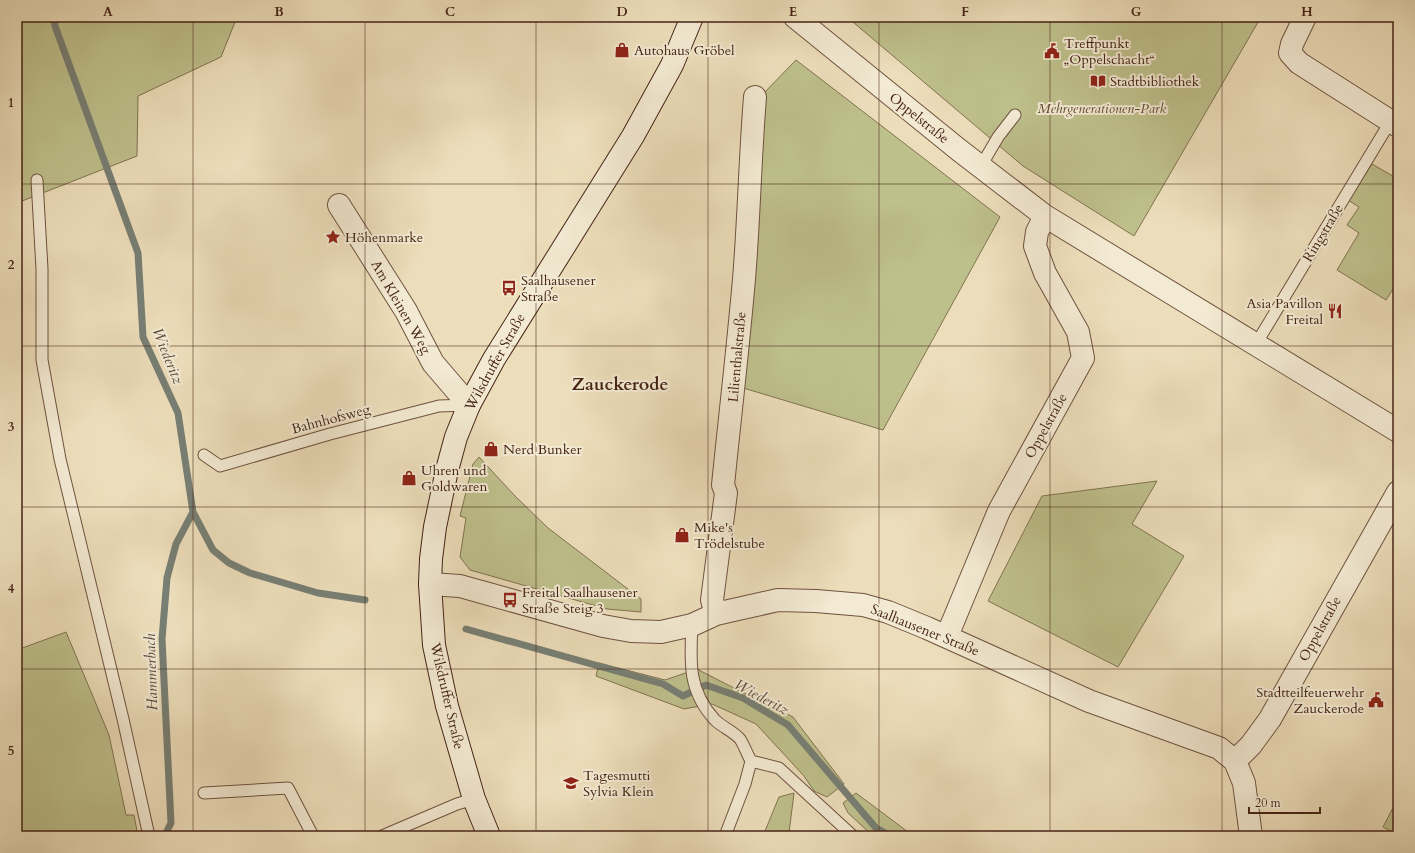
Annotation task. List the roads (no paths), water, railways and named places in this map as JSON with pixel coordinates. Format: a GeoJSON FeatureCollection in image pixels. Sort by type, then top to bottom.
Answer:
{"type":"FeatureCollection","features":[{"type":"Feature","properties":{"kind":"street","name":"Wilsdruffer Straße"},"geometry":{"type":"LineString","coordinates":[[489,836],[474,799],[447,706],[434,645],[430,584],[435,527],[447,470],[456,438],[470,405],[494,359],[633,136],[672,65],[692,17]]}},
{"type":"Feature","properties":{"kind":"street","name":"Oppelstraße"},"geometry":{"type":"LineString","coordinates":[[795,17],[884,90],[1045,216],[1398,431]]}},
{"type":"Feature","properties":{"kind":"street","name":"Ringstraße"},"geometry":{"type":"LineString","coordinates":[[1305,17],[1292,44],[1290,53],[1299,63],[1394,124]]}},
{"type":"Feature","properties":{"kind":"street","name":"Lilienthalstraße"},"geometry":{"type":"LineString","coordinates":[[716,614],[712,600],[726,493],[723,485],[743,286],[755,97]]}},
{"type":"Feature","properties":{"kind":"street","name":"Am Kleinen Weg"},"geometry":{"type":"LineString","coordinates":[[339,205],[406,311],[433,364],[470,405]]}},
{"type":"Feature","properties":{"kind":"street","name":"Oppelstraße"},"geometry":{"type":"LineString","coordinates":[[947,636],[999,511],[1083,358],[1078,332],[1045,273],[1035,246],[1036,232],[1045,216]]}},
{"type":"Feature","properties":{"kind":"street","name":"Oppelstraße"},"geometry":{"type":"LineString","coordinates":[[1235,760],[1251,745],[1270,719],[1398,492]]}},
{"type":"Feature","properties":{"kind":"street","name":"Saalhausener Straße"},"geometry":{"type":"LineString","coordinates":[[430,584],[460,586],[603,626],[631,631],[661,632],[692,625],[716,614],[778,600],[863,605],[888,612],[947,636],[1089,700],[1219,748],[1235,760]]}},
{"type":"Feature","properties":{"kind":"street"},"geometry":{"type":"LineString","coordinates":[[1235,760],[1244,783],[1251,836]]}},
{"type":"Feature","properties":{"kind":"lane"},"geometry":{"type":"LineString","coordinates":[[981,166],[998,137],[1015,115]]}},
{"type":"Feature","properties":{"kind":"lane","name":"Ringstraße"},"geometry":{"type":"LineString","coordinates":[[1256,344],[1394,124]]}},
{"type":"Feature","properties":{"kind":"lane"},"geometry":{"type":"LineString","coordinates":[[37,180],[42,269],[42,360],[60,458],[123,719],[149,836]]}},
{"type":"Feature","properties":{"kind":"lane","name":"Bahnhofsweg"},"geometry":{"type":"LineString","coordinates":[[204,455],[220,466],[330,434],[439,406],[470,405]]}},
{"type":"Feature","properties":{"kind":"lane"},"geometry":{"type":"LineString","coordinates":[[692,625],[690,661],[693,680],[699,699],[716,721],[739,738],[751,761],[745,784],[725,836]]}},
{"type":"Feature","properties":{"kind":"lane"},"geometry":{"type":"LineString","coordinates":[[751,761],[779,768],[853,836]]}},
{"type":"Feature","properties":{"kind":"lane"},"geometry":{"type":"LineString","coordinates":[[204,793],[288,788],[313,836]]}},
{"type":"Feature","properties":{"kind":"lane"},"geometry":{"type":"LineString","coordinates":[[382,836],[457,804],[474,799]]}},
{"type":"Feature","properties":{"kind":"waterway","name":"Wiederitz"},"geometry":{"type":"LineString","coordinates":[[54,17],[55,26],[138,253],[143,337],[178,413],[193,512],[213,550],[229,563],[250,573],[318,593],[365,600]]}},
{"type":"Feature","properties":{"kind":"waterway","name":"Hammerbach"},"geometry":{"type":"LineString","coordinates":[[165,835],[171,823],[162,639],[167,578],[176,544],[193,512]]}},
{"type":"Feature","properties":{"kind":"waterway","name":"Wiederitz"},"geometry":{"type":"LineString","coordinates":[[466,629],[663,684],[683,696],[706,685],[743,698],[788,725],[876,828],[891,836]]}},
{"type":"Feature","properties":{"kind":"place","name":"Autohaus Gröbel"},"geometry":{"type":"Point","coordinates":[622,50]}},
{"type":"Feature","properties":{"kind":"place","name":"Treffpunkt „Oppelschacht“"},"geometry":{"type":"Point","coordinates":[1052,51]}},
{"type":"Feature","properties":{"kind":"place","name":"Stadtbibliothek"},"geometry":{"type":"Point","coordinates":[1098,81]}},
{"type":"Feature","properties":{"kind":"place","name":"Höhenmarke"},"geometry":{"type":"Point","coordinates":[333,237]}},
{"type":"Feature","properties":{"kind":"place","name":"Saalhausener Straße"},"geometry":{"type":"Point","coordinates":[509,288]}},
{"type":"Feature","properties":{"kind":"place","name":"Asia Pavillon Freital"},"geometry":{"type":"Point","coordinates":[1335,311]}},
{"type":"Feature","properties":{"kind":"place","name":"Nerd Bunker"},"geometry":{"type":"Point","coordinates":[491,449]}},
{"type":"Feature","properties":{"kind":"place","name":"Uhren und Goldwaren"},"geometry":{"type":"Point","coordinates":[409,478]}},
{"type":"Feature","properties":{"kind":"place","name":"Mike's Trödelstube"},"geometry":{"type":"Point","coordinates":[682,535]}},
{"type":"Feature","properties":{"kind":"place","name":"Freital Saalhausener Straße Steig 3"},"geometry":{"type":"Point","coordinates":[510,600]}},
{"type":"Feature","properties":{"kind":"place","name":"Stadtteilfeuerwehr Zauckerode"},"geometry":{"type":"Point","coordinates":[1376,700]}},
{"type":"Feature","properties":{"kind":"place","name":"Tagesmutti Sylvia Klein"},"geometry":{"type":"Point","coordinates":[571,783]}},
{"type":"Feature","properties":{"kind":"district","name":"Zauckerode"},"geometry":{"type":"Point","coordinates":[620,384]}},
{"type":"Feature","properties":{"kind":"park label","name":"Mehrgenerationen-Park"},"geometry":{"type":"Point","coordinates":[1102,108]}}]}
